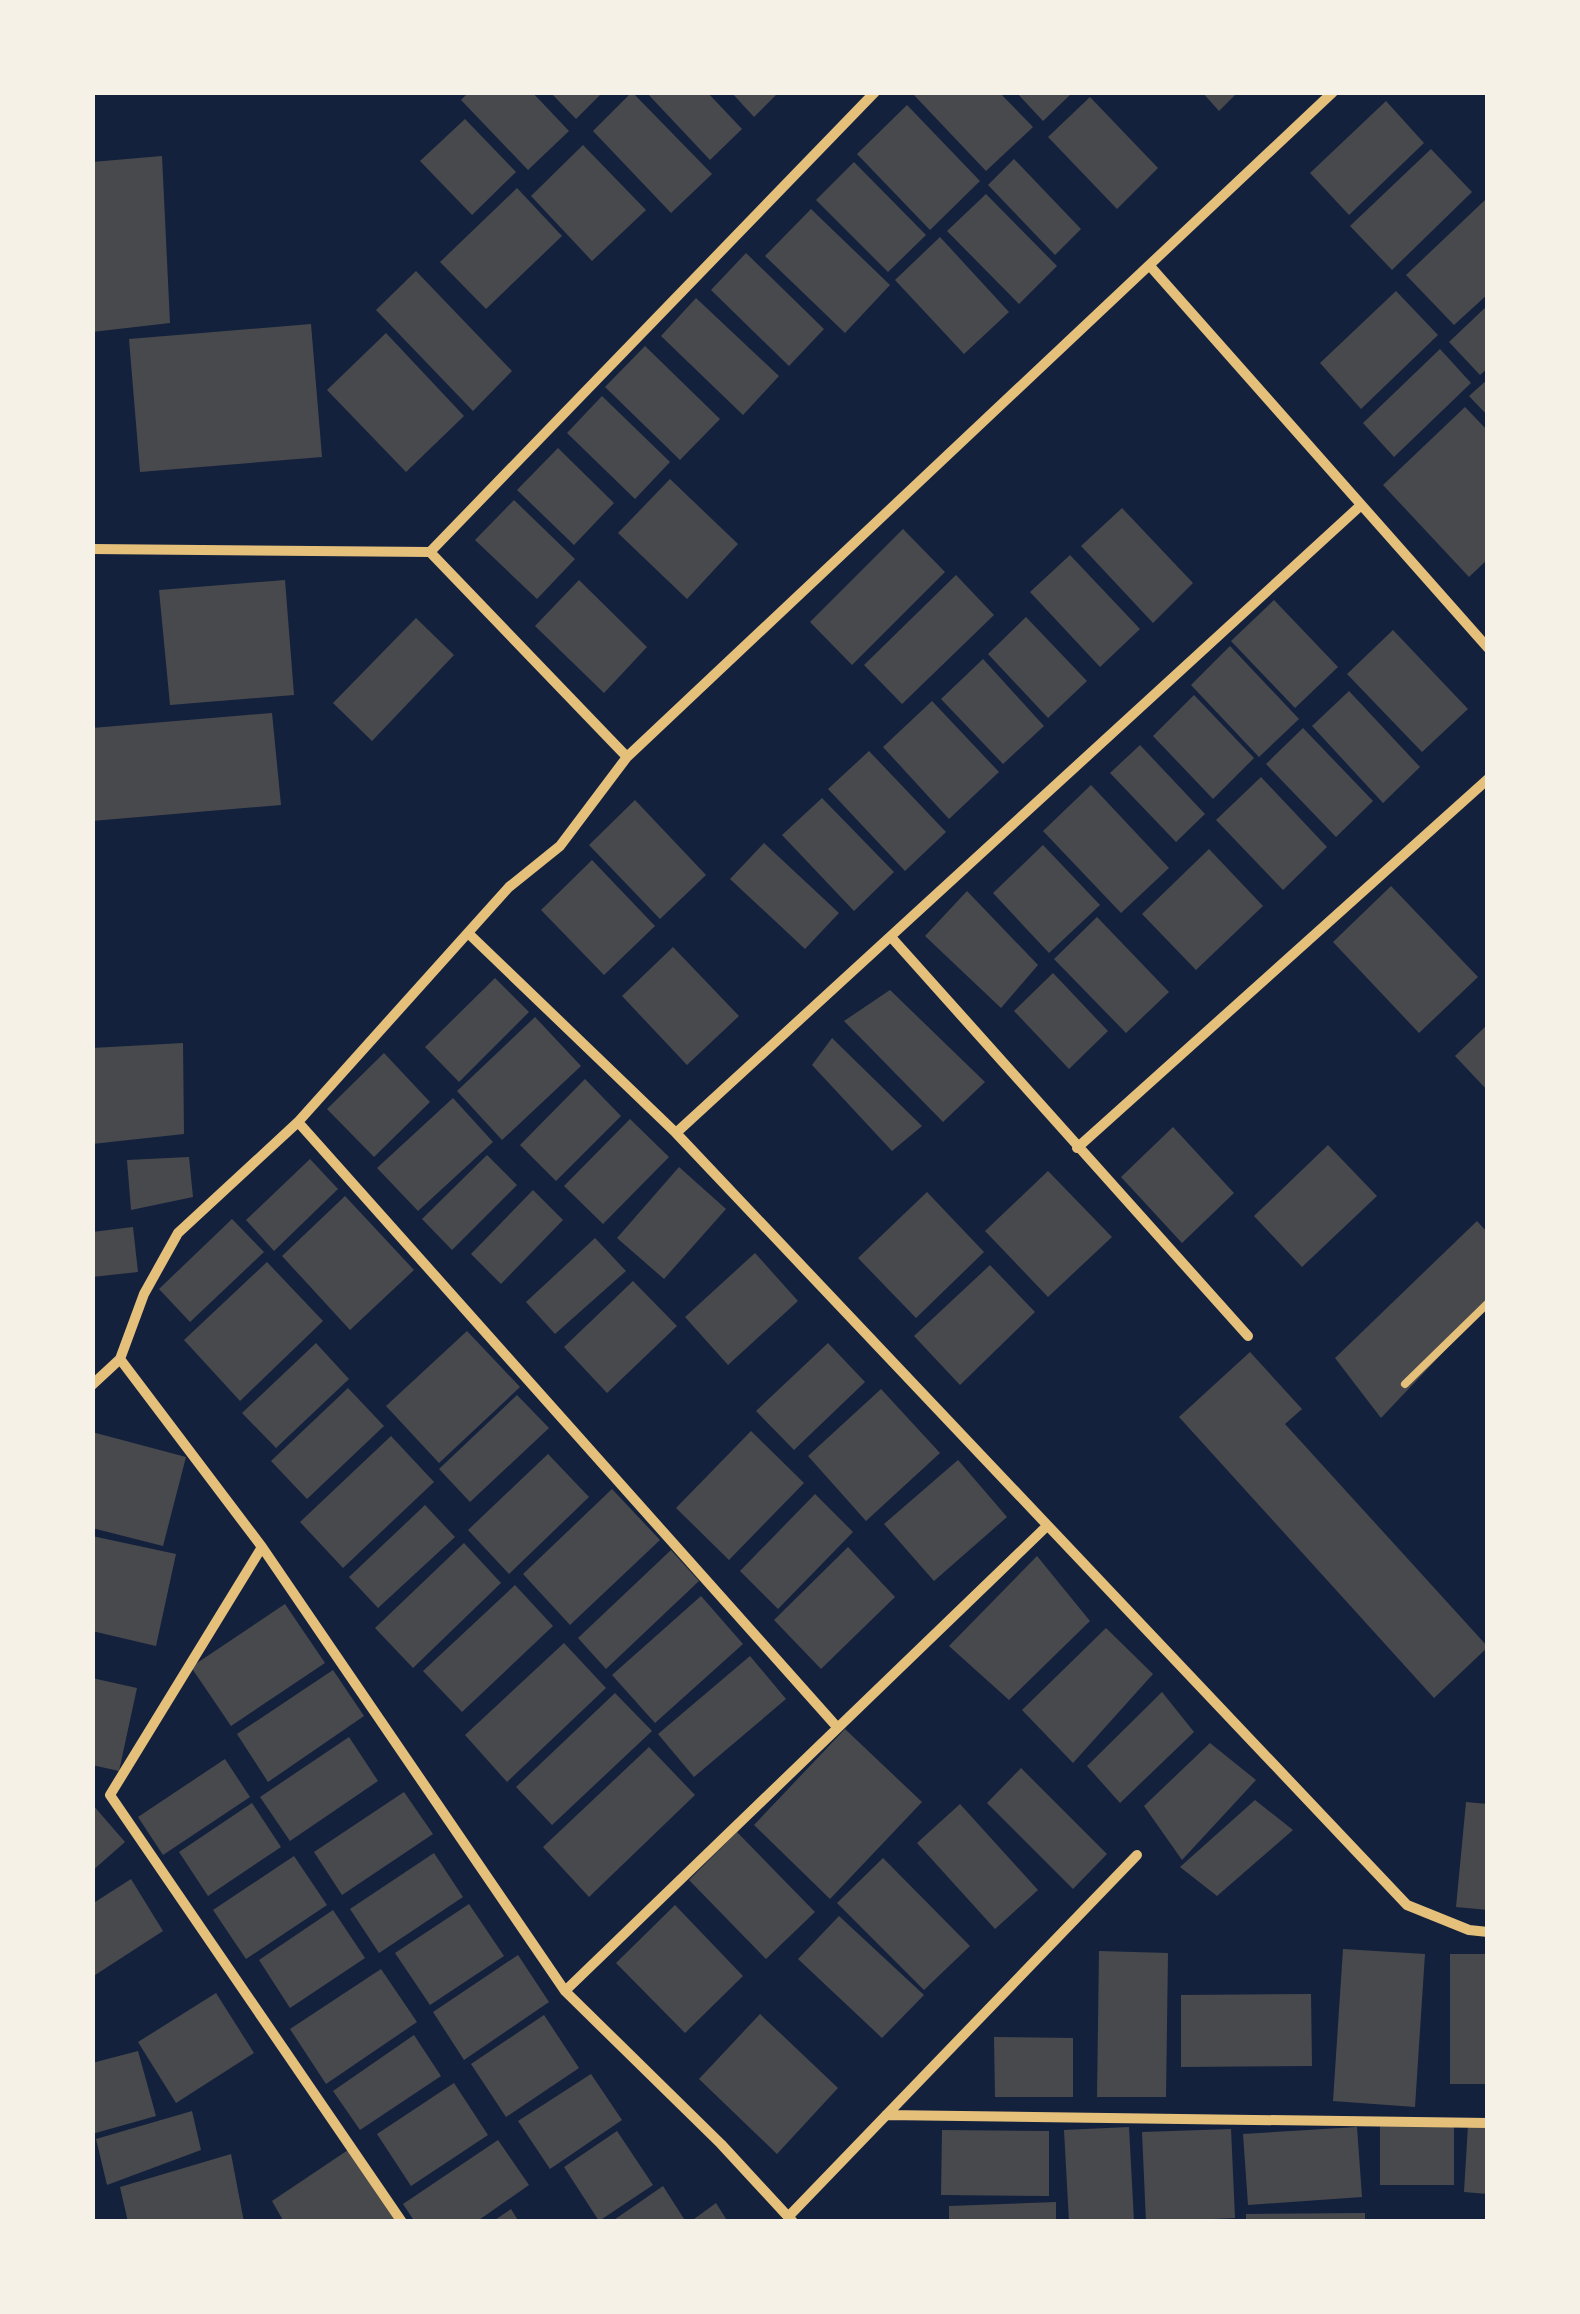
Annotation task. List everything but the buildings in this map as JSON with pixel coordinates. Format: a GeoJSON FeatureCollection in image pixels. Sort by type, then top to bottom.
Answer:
{"type":"FeatureCollection","features":[{"type":"Feature","properties":{"kind":"street"},"geometry":{"type":"LineString","coordinates":[[430,552],[876,92]]}},
{"type":"Feature","properties":{"kind":"street"},"geometry":{"type":"LineString","coordinates":[[92,1385],[120,1359],[144,1294],[178,1234],[298,1122],[509,888],[560,846],[627,756],[1333,92]]}},
{"type":"Feature","properties":{"kind":"street"},"geometry":{"type":"LineString","coordinates":[[1150,266],[1488,648]]}},
{"type":"Feature","properties":{"kind":"street"},"geometry":{"type":"LineString","coordinates":[[676,1133],[1360,506]]}},
{"type":"Feature","properties":{"kind":"street"},"geometry":{"type":"LineString","coordinates":[[92,549],[430,552],[627,756]]}},
{"type":"Feature","properties":{"kind":"street"},"geometry":{"type":"LineString","coordinates":[[1077,1148],[1488,778]]}},
{"type":"Feature","properties":{"kind":"street"},"geometry":{"type":"LineString","coordinates":[[468,933],[676,1133],[1408,1905],[1470,1930],[1488,1932]]}},
{"type":"Feature","properties":{"kind":"street"},"geometry":{"type":"LineString","coordinates":[[891,937],[1248,1336]]}},
{"type":"Feature","properties":{"kind":"street"},"geometry":{"type":"LineString","coordinates":[[298,1122],[837,1728]]}},
{"type":"Feature","properties":{"kind":"street"},"geometry":{"type":"LineString","coordinates":[[120,1359],[262,1547],[565,1991],[722,2144],[791,2218],[1137,1855]]}},
{"type":"Feature","properties":{"kind":"street"},"geometry":{"type":"LineString","coordinates":[[565,1991],[1046,1526]]}},
{"type":"Feature","properties":{"kind":"street"},"geometry":{"type":"LineString","coordinates":[[262,1547],[110,1794],[402,2222]]}},
{"type":"Feature","properties":{"kind":"street"},"geometry":{"type":"LineString","coordinates":[[886,2116],[1488,2123]]}},
{"type":"Feature","properties":{"kind":"lane"},"geometry":{"type":"LineString","coordinates":[[1405,1384],[1488,1303]]}}]}
